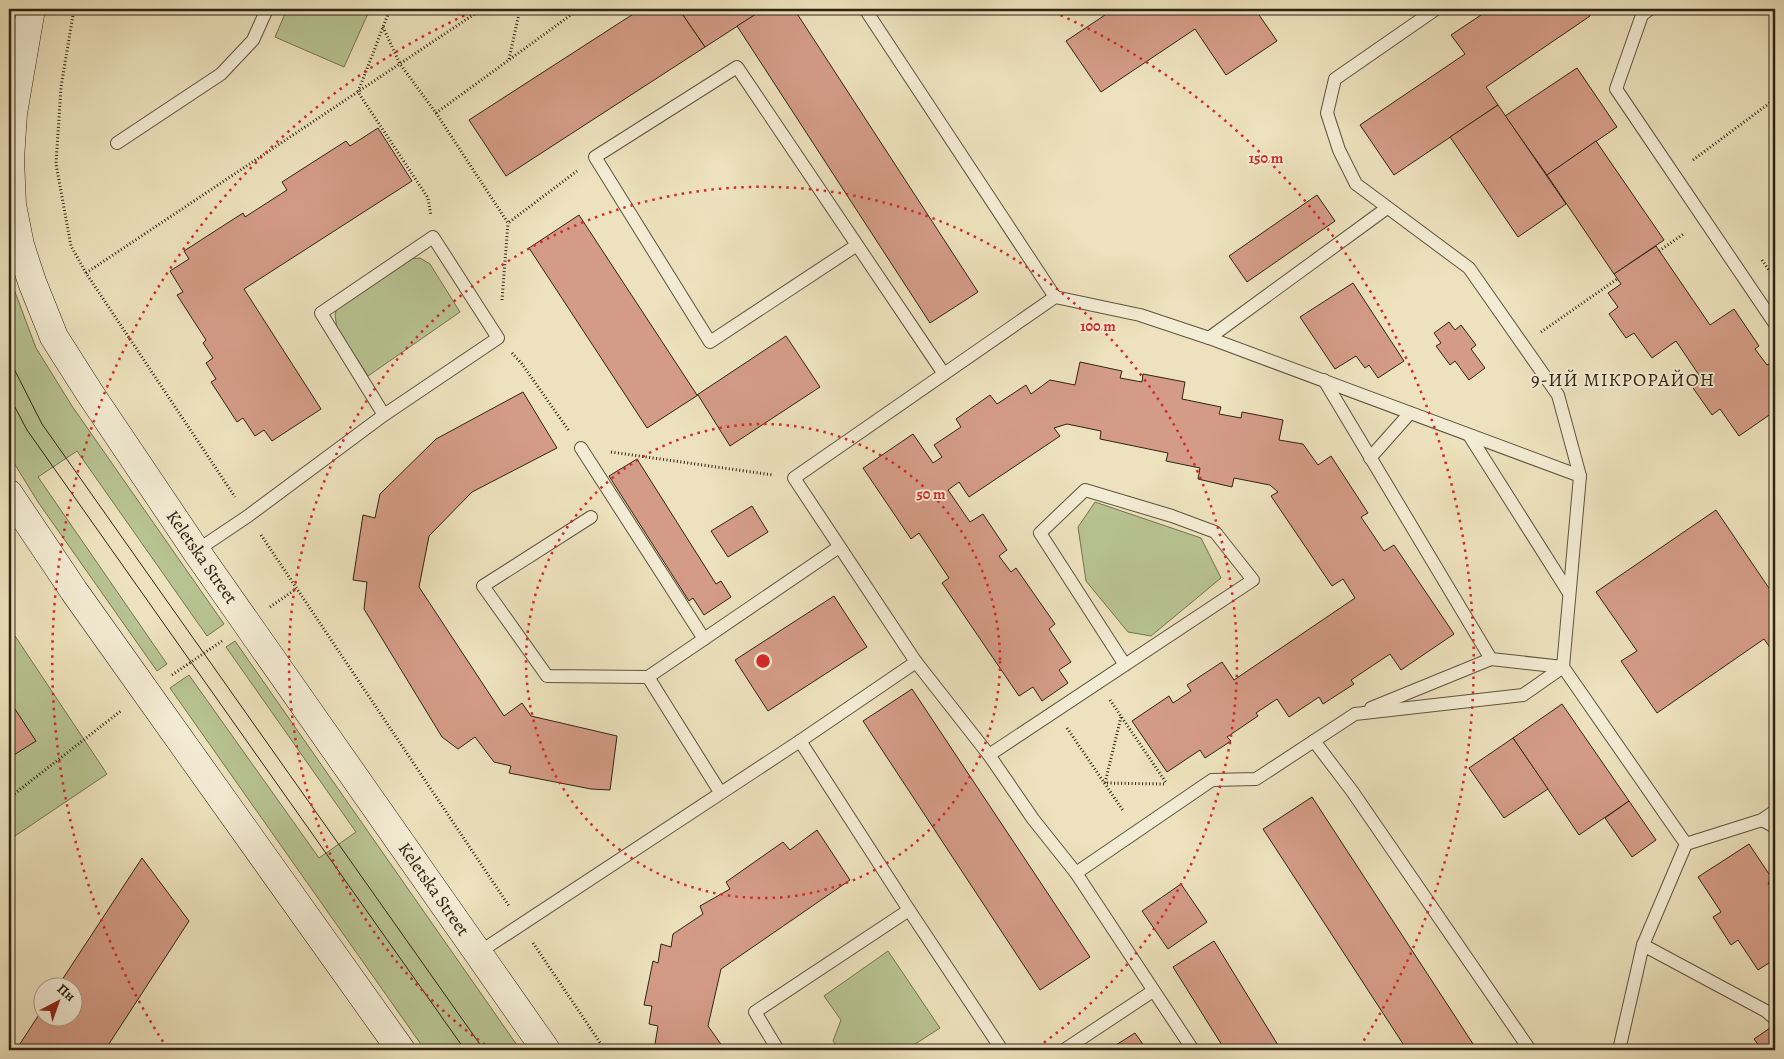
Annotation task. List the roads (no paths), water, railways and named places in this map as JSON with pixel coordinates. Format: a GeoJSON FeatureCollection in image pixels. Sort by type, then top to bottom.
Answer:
{"type":"FeatureCollection","features":[{"type":"Feature","properties":{"kind":"main road","name":"Keletska Street"},"geometry":{"type":"LineString","coordinates":[[31,9],[13,113],[10,159],[12,205],[20,245],[32,282],[54,337],[196,550],[546,1050]]}},
{"type":"Feature","properties":{"kind":"main road"},"geometry":{"type":"LineString","coordinates":[[9,494],[74,591],[148,692],[401,1050]]}},
{"type":"Feature","properties":{"kind":"lane"},"geometry":{"type":"LineString","coordinates":[[117,143],[221,74],[253,40],[267,9]]}},
{"type":"Feature","properties":{"kind":"lane"},"geometry":{"type":"LineString","coordinates":[[865,9],[1055,297],[1140,315],[1209,338],[1580,476]]}},
{"type":"Feature","properties":{"kind":"lane"},"geometry":{"type":"LineString","coordinates":[[1436,9],[1335,79],[1327,114],[1339,150],[1356,184],[1469,268],[1558,395],[1580,476],[1563,667],[1686,844]]}},
{"type":"Feature","properties":{"kind":"lane"},"geometry":{"type":"LineString","coordinates":[[1643,11],[1616,89],[1775,324]]}},
{"type":"Feature","properties":{"kind":"lane"},"geometry":{"type":"LineString","coordinates":[[857,245],[710,342],[595,157],[738,67],[944,374]]}},
{"type":"Feature","properties":{"kind":"lane"},"geometry":{"type":"LineString","coordinates":[[1209,338],[1387,208]]}},
{"type":"Feature","properties":{"kind":"lane"},"geometry":{"type":"LineString","coordinates":[[196,550],[248,516],[384,415],[498,338],[433,237],[321,313],[384,415]]}},
{"type":"Feature","properties":{"kind":"lane"},"geometry":{"type":"LineString","coordinates":[[1055,297],[794,478],[916,662],[1076,873],[1192,1050]]}},
{"type":"Feature","properties":{"kind":"lane"},"geometry":{"type":"LineString","coordinates":[[1324,380],[1491,659]]}},
{"type":"Feature","properties":{"kind":"lane"},"geometry":{"type":"LineString","coordinates":[[1370,458],[1410,413]]}},
{"type":"Feature","properties":{"kind":"lane"},"geometry":{"type":"LineString","coordinates":[[1469,435],[1570,592]]}},
{"type":"Feature","properties":{"kind":"lane"},"geometry":{"type":"LineString","coordinates":[[581,448],[704,639]]}},
{"type":"Feature","properties":{"kind":"lane"},"geometry":{"type":"LineString","coordinates":[[989,756],[1253,580],[1215,532],[1172,516],[1085,490],[1040,533],[1125,665]]}},
{"type":"Feature","properties":{"kind":"lane"},"geometry":{"type":"LineString","coordinates":[[591,517],[483,586],[547,676],[648,677],[839,547]]}},
{"type":"Feature","properties":{"kind":"lane"},"geometry":{"type":"LineString","coordinates":[[1076,873],[1212,780],[1256,779],[1355,714],[1491,659],[1563,667]]}},
{"type":"Feature","properties":{"kind":"lane"},"geometry":{"type":"LineString","coordinates":[[478,953],[800,741],[916,662]]}},
{"type":"Feature","properties":{"kind":"lane"},"geometry":{"type":"LineString","coordinates":[[1355,714],[1523,695],[1563,667]]}},
{"type":"Feature","properties":{"kind":"lane"},"geometry":{"type":"LineString","coordinates":[[648,677],[720,792]]}},
{"type":"Feature","properties":{"kind":"lane"},"geometry":{"type":"LineString","coordinates":[[800,741],[908,910],[1002,1050]]}},
{"type":"Feature","properties":{"kind":"lane"},"geometry":{"type":"LineString","coordinates":[[1314,741],[1352,791],[1530,1050]]}},
{"type":"Feature","properties":{"kind":"lane"},"geometry":{"type":"LineString","coordinates":[[1619,1050],[1643,945],[1686,844],[1762,820],[1775,811]]}},
{"type":"Feature","properties":{"kind":"lane"},"geometry":{"type":"LineString","coordinates":[[1762,820],[1775,827]]}},
{"type":"Feature","properties":{"kind":"lane"},"geometry":{"type":"LineString","coordinates":[[778,1050],[755,1012],[908,910]]}},
{"type":"Feature","properties":{"kind":"lane"},"geometry":{"type":"LineString","coordinates":[[1643,945],[1766,1011],[1775,1019]]}},
{"type":"Feature","properties":{"kind":"lane"},"geometry":{"type":"LineString","coordinates":[[1064,1050],[1153,991]]}},
{"type":"Feature","properties":{"kind":"tram line"},"geometry":{"type":"LineString","coordinates":[[9,359],[42,424],[484,1050]]}},
{"type":"Feature","properties":{"kind":"tram line"},"geometry":{"type":"LineString","coordinates":[[9,396],[27,430],[465,1050]]}},
{"type":"Feature","properties":{"kind":"district","name":"9-ИЙ МІКРОРАЙОН"},"geometry":{"type":"Point","coordinates":[1623,380]}}]}
